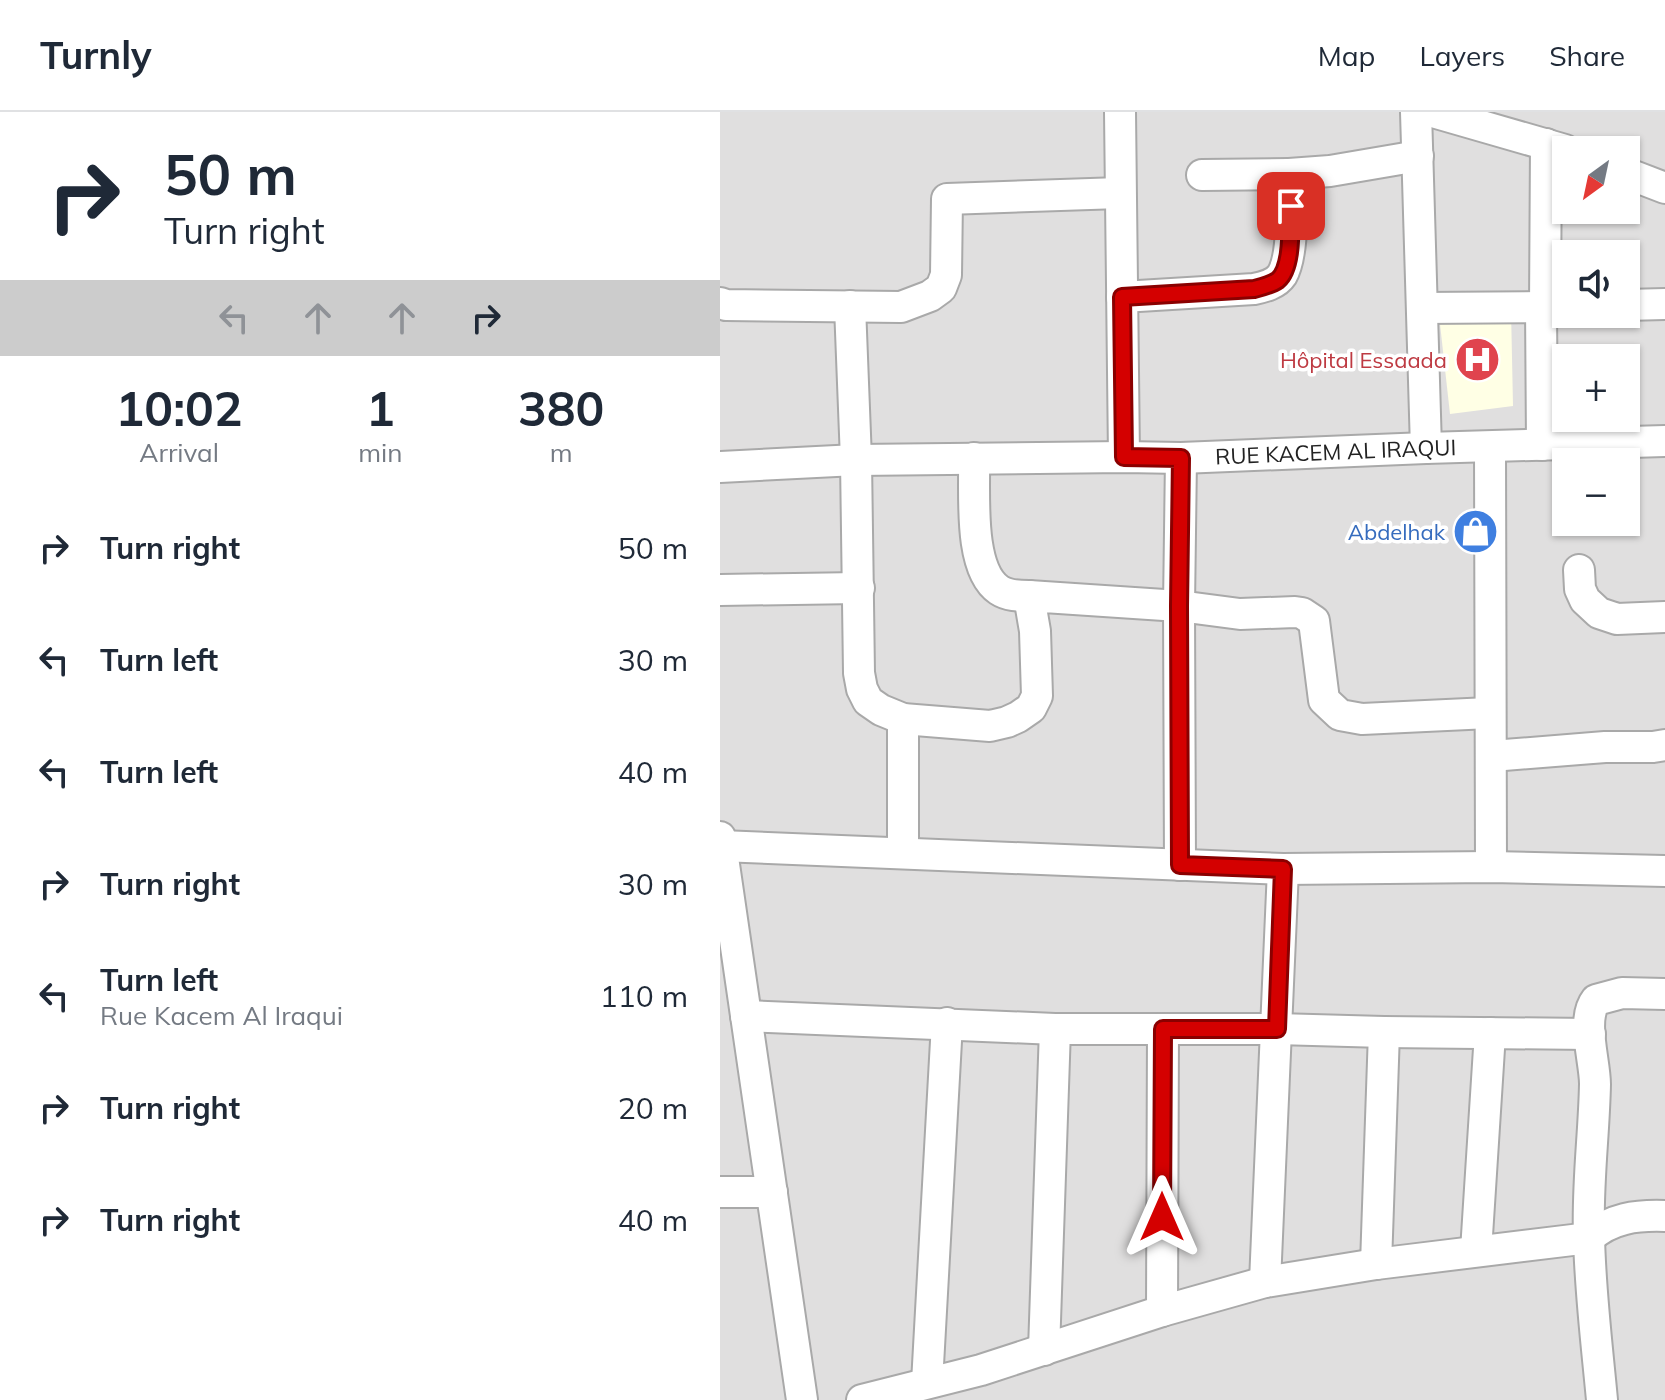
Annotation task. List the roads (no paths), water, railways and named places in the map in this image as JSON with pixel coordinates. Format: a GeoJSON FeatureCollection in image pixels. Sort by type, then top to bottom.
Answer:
{"type":"FeatureCollection","features":[{"type":"Feature","properties":{"kind":"street"},"geometry":{"type":"LineString","coordinates":[[1120,112],[1124,457]]}},
{"type":"Feature","properties":{"kind":"street"},"geometry":{"type":"LineString","coordinates":[[1416,112],[1426,448]]}},
{"type":"Feature","properties":{"kind":"street"},"geometry":{"type":"LineString","coordinates":[[1433,112],[1552,146]]}},
{"type":"Feature","properties":{"kind":"street"},"geometry":{"type":"LineString","coordinates":[[1202,175],[1330,171],[1418,156]]}},
{"type":"Feature","properties":{"kind":"street"},"geometry":{"type":"LineString","coordinates":[[1122,297],[1254,289],[1281,278],[1288,259],[1289,174]]}},
{"type":"Feature","properties":{"kind":"street"},"geometry":{"type":"LineString","coordinates":[[1640,178],[1665,188]]}},
{"type":"Feature","properties":{"kind":"street"},"geometry":{"type":"LineString","coordinates":[[720,303],[901,307],[930,296],[941,288],[946,275],[947,199],[1120,193]]}},
{"type":"Feature","properties":{"kind":"street"},"geometry":{"type":"LineString","coordinates":[[1542,445],[1554,224]]}},
{"type":"Feature","properties":{"kind":"street"},"geometry":{"type":"LineString","coordinates":[[1640,305],[1665,304]]}},
{"type":"Feature","properties":{"kind":"street"},"geometry":{"type":"LineString","coordinates":[[850,306],[859,673],[868,701],[903,719],[990,726],[1007,722],[1031,708],[1037,696],[1037,684],[1035,631],[1029,596]]}},
{"type":"Feature","properties":{"kind":"street"},"geometry":{"type":"LineString","coordinates":[[1422,308],[1551,307]]}},
{"type":"Feature","properties":{"kind":"street","name":"RUE KACEM AL IRAQUI"},"geometry":{"type":"LineString","coordinates":[[720,467],[856,460],[1181,458],[1665,441]]}},
{"type":"Feature","properties":{"kind":"street"},"geometry":{"type":"LineString","coordinates":[[1490,447],[1491,867]]}},
{"type":"Feature","properties":{"kind":"street"},"geometry":{"type":"LineString","coordinates":[[974,458],[976,543],[981,568],[990,582],[1009,595],[1179,606],[1240,614],[1295,612],[1314,621],[1324,700],[1340,715],[1362,719],[1489,713]]}},
{"type":"Feature","properties":{"kind":"street"},"geometry":{"type":"LineString","coordinates":[[1180,865],[1181,458]]}},
{"type":"Feature","properties":{"kind":"street"},"geometry":{"type":"LineString","coordinates":[[1579,570],[1580,589],[1585,600],[1599,613],[1617,619],[1665,617]]}},
{"type":"Feature","properties":{"kind":"street"},"geometry":{"type":"LineString","coordinates":[[720,590],[859,588]]}},
{"type":"Feature","properties":{"kind":"street"},"geometry":{"type":"LineString","coordinates":[[903,719],[903,852]]}},
{"type":"Feature","properties":{"kind":"street"},"geometry":{"type":"LineString","coordinates":[[1492,756],[1665,745]]}},
{"type":"Feature","properties":{"kind":"street"},"geometry":{"type":"LineString","coordinates":[[802,1400],[721,842],[1283,869],[1491,867],[1665,871]]}},
{"type":"Feature","properties":{"kind":"street"},"geometry":{"type":"LineString","coordinates":[[1265,1282],[1283,869]]}},
{"type":"Feature","properties":{"kind":"street"},"geometry":{"type":"LineString","coordinates":[[1602,1400],[1589,1238],[1595,1080],[1590,1034],[1591,1008],[1596,1000],[1622,993],[1665,994]]}},
{"type":"Feature","properties":{"kind":"street"},"geometry":{"type":"LineString","coordinates":[[746,1016],[1055,1029],[1590,1034]]}},
{"type":"Feature","properties":{"kind":"street"},"geometry":{"type":"LineString","coordinates":[[927,1383],[947,1023]]}},
{"type":"Feature","properties":{"kind":"street"},"geometry":{"type":"LineString","coordinates":[[1044,1350],[1055,1029]]}},
{"type":"Feature","properties":{"kind":"street"},"geometry":{"type":"LineString","coordinates":[[1162,1311],[1163,1029]]}},
{"type":"Feature","properties":{"kind":"street"},"geometry":{"type":"LineString","coordinates":[[1376,1264],[1384,1032]]}},
{"type":"Feature","properties":{"kind":"street"},"geometry":{"type":"LineString","coordinates":[[1476,1251],[1490,1033]]}},
{"type":"Feature","properties":{"kind":"street"},"geometry":{"type":"LineString","coordinates":[[720,1192],[772,1192]]}},
{"type":"Feature","properties":{"kind":"street"},"geometry":{"type":"LineString","coordinates":[[862,1400],[981,1370],[1162,1311],[1265,1282],[1376,1264],[1589,1238],[1600,1228],[1618,1220],[1665,1216]]}},
{"type":"Feature","properties":{"kind":"place","name":"Hôpital Essaada"},"geometry":{"type":"Point","coordinates":[1478,360]}},
{"type":"Feature","properties":{"kind":"place","name":"Abdelhak"},"geometry":{"type":"Point","coordinates":[1476,532]}}]}
